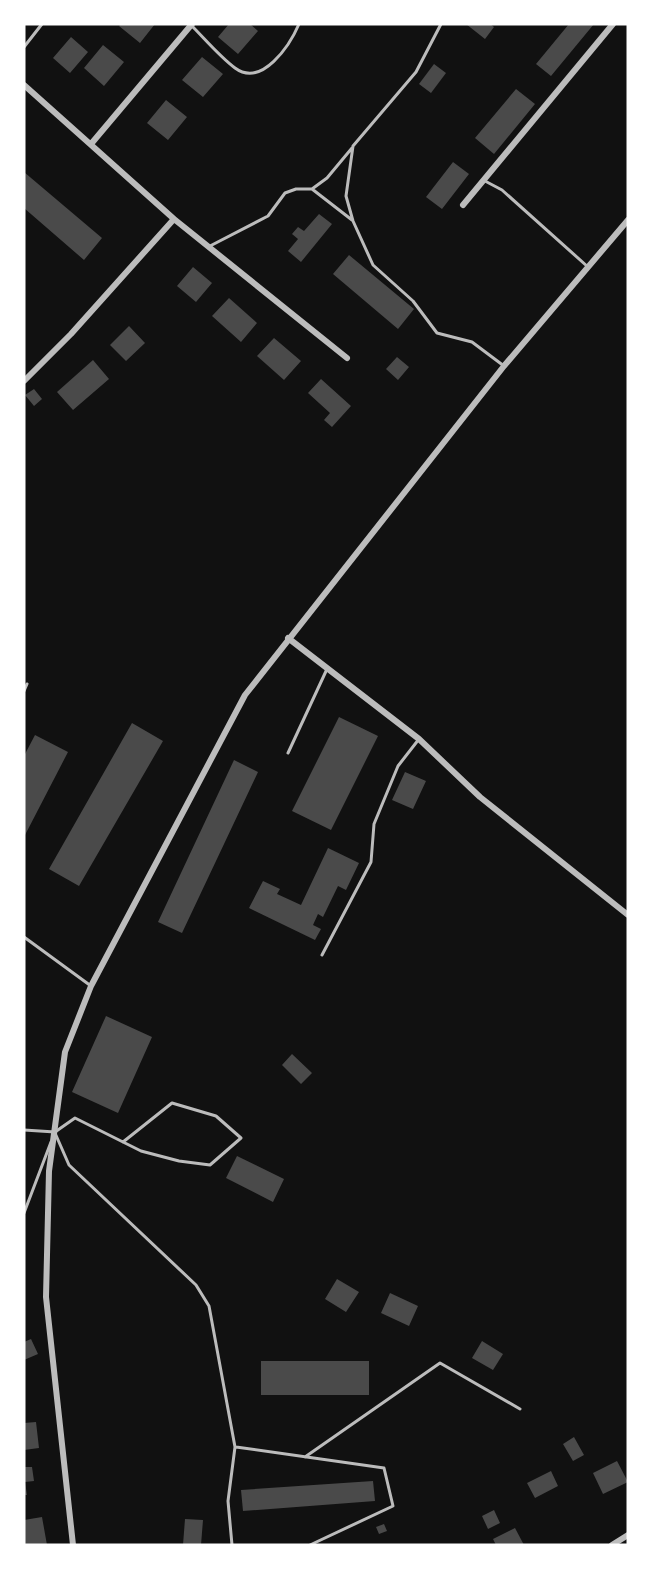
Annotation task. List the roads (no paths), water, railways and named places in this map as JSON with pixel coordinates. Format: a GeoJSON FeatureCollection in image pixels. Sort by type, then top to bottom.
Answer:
{"type":"FeatureCollection","features":[{"type":"Feature","properties":{"kind":"street"},"geometry":{"type":"LineString","coordinates":[[463,205],[613,24]]}},
{"type":"Feature","properties":{"kind":"street"},"geometry":{"type":"LineString","coordinates":[[91,144],[192,25]]}},
{"type":"Feature","properties":{"kind":"street"},"geometry":{"type":"LineString","coordinates":[[24,85],[174,219],[347,358]]}},
{"type":"Feature","properties":{"kind":"street"},"geometry":{"type":"LineString","coordinates":[[24,381],[70,334],[174,219]]}},
{"type":"Feature","properties":{"kind":"street"},"geometry":{"type":"LineString","coordinates":[[73,1545],[46,1297],[49,1171],[65,1052],[91,986],[245,695],[504,366],[628,220]]}},
{"type":"Feature","properties":{"kind":"street"},"geometry":{"type":"LineString","coordinates":[[288,638],[418,739],[480,797],[628,915]]}},
{"type":"Feature","properties":{"kind":"street"},"geometry":{"type":"LineString","coordinates":[[612,1545],[628,1535]]}},
{"type":"Feature","properties":{"kind":"lane"},"geometry":{"type":"LineString","coordinates":[[24,47],[42,24]]}},
{"type":"Feature","properties":{"kind":"lane"},"geometry":{"type":"LineString","coordinates":[[192,25],[237,70],[254,73],[271,65],[294,37],[299,24]]}},
{"type":"Feature","properties":{"kind":"lane"},"geometry":{"type":"LineString","coordinates":[[209,246],[268,216],[285,193],[296,189],[312,189],[327,178],[416,72],[441,24]]}},
{"type":"Feature","properties":{"kind":"lane"},"geometry":{"type":"LineString","coordinates":[[353,146],[346,196],[353,221],[373,265],[413,301],[437,333],[472,342],[504,366]]}},
{"type":"Feature","properties":{"kind":"lane"},"geometry":{"type":"LineString","coordinates":[[483,180],[502,190],[589,268]]}},
{"type":"Feature","properties":{"kind":"lane"},"geometry":{"type":"LineString","coordinates":[[312,189],[353,221]]}},
{"type":"Feature","properties":{"kind":"lane"},"geometry":{"type":"LineString","coordinates":[[288,753],[327,669]]}},
{"type":"Feature","properties":{"kind":"lane"},"geometry":{"type":"LineString","coordinates":[[24,691],[27,684]]}},
{"type":"Feature","properties":{"kind":"lane"},"geometry":{"type":"LineString","coordinates":[[322,955],[371,862],[374,824],[398,766],[418,739]]}},
{"type":"Feature","properties":{"kind":"lane"},"geometry":{"type":"LineString","coordinates":[[24,937],[91,986]]}},
{"type":"Feature","properties":{"kind":"lane"},"geometry":{"type":"LineString","coordinates":[[24,1213],[55,1132],[75,1118],[123,1142],[141,1151],[169,1159],[210,1165],[241,1138],[216,1116],[172,1103],[123,1142]]}},
{"type":"Feature","properties":{"kind":"lane"},"geometry":{"type":"LineString","coordinates":[[24,1130],[55,1132]]}},
{"type":"Feature","properties":{"kind":"lane"},"geometry":{"type":"LineString","coordinates":[[55,1132],[69,1165],[196,1286],[209,1306],[235,1447],[228,1501],[232,1545]]}},
{"type":"Feature","properties":{"kind":"lane"},"geometry":{"type":"LineString","coordinates":[[305,1457],[440,1364],[520,1409]]}},
{"type":"Feature","properties":{"kind":"lane"},"geometry":{"type":"LineString","coordinates":[[235,1447],[384,1468],[393,1506],[310,1545]]}}]}
